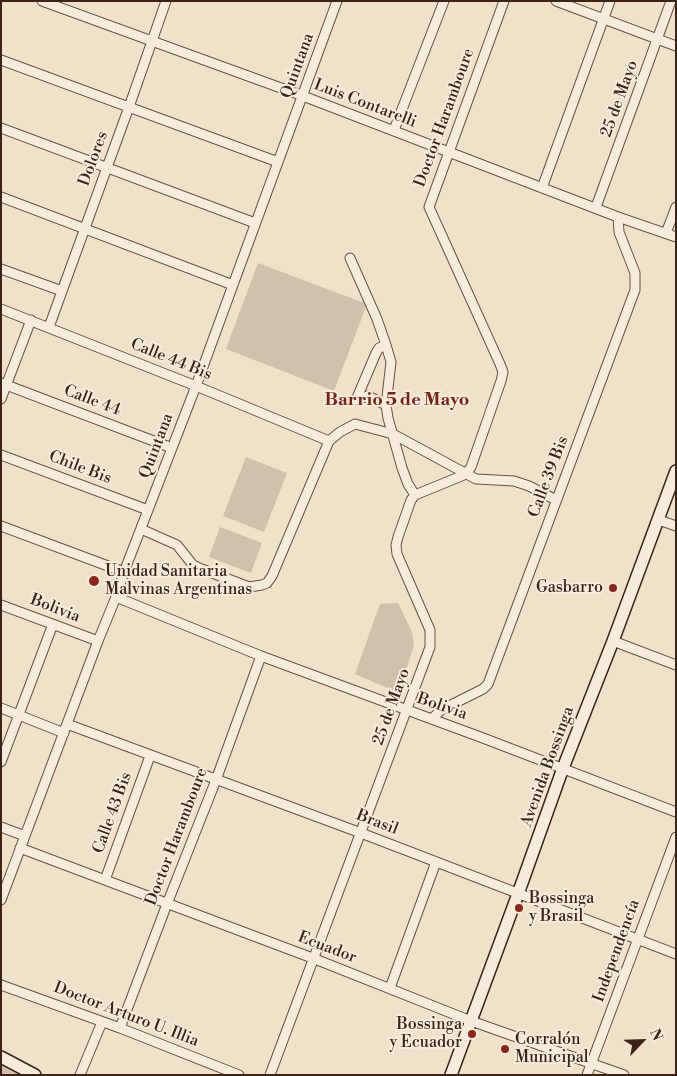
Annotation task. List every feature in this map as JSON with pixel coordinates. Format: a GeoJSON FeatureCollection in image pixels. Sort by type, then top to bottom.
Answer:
{"type":"FeatureCollection","features":[{"type":"Feature","properties":{"kind":"main road","name":"Avenida Bossinga"},"geometry":{"type":"LineString","coordinates":[[451,1075],[563,768],[613,641],[676,471]]}},
{"type":"Feature","properties":{"kind":"main road"},"geometry":{"type":"LineString","coordinates":[[1,1058],[35,1075]]}},
{"type":"Feature","properties":{"kind":"street","name":"Luis Contarelli"},"geometry":{"type":"LineString","coordinates":[[42,1],[303,96],[618,217],[676,237]]}},
{"type":"Feature","properties":{"kind":"street","name":"Dolores"},"geometry":{"type":"LineString","coordinates":[[49,327],[166,1]]}},
{"type":"Feature","properties":{"kind":"street","name":"Quintana"},"geometry":{"type":"LineString","coordinates":[[1,900],[196,386],[337,1]]}},
{"type":"Feature","properties":{"kind":"street"},"geometry":{"type":"LineString","coordinates":[[394,130],[444,1]]}},
{"type":"Feature","properties":{"kind":"street","name":"Doctor Haramboure"},"geometry":{"type":"LineString","coordinates":[[466,474],[471,467],[503,372],[430,212],[430,201],[504,1]]}},
{"type":"Feature","properties":{"kind":"street"},"geometry":{"type":"LineString","coordinates":[[556,1],[676,46]]}},
{"type":"Feature","properties":{"kind":"street"},"geometry":{"type":"LineString","coordinates":[[542,188],[610,1]]}},
{"type":"Feature","properties":{"kind":"street","name":"25 de Mayo"},"geometry":{"type":"LineString","coordinates":[[596,207],[671,1]]}},
{"type":"Feature","properties":{"kind":"street"},"geometry":{"type":"LineString","coordinates":[[1,60],[278,162]]}},
{"type":"Feature","properties":{"kind":"street"},"geometry":{"type":"LineString","coordinates":[[1,128],[255,222]]}},
{"type":"Feature","properties":{"kind":"street"},"geometry":{"type":"LineString","coordinates":[[1,197],[233,285]]}},
{"type":"Feature","properties":{"kind":"street"},"geometry":{"type":"LineString","coordinates":[[666,233],[676,207]]}},
{"type":"Feature","properties":{"kind":"street","name":"Calle 39 Bis"},"geometry":{"type":"LineString","coordinates":[[432,719],[441,710],[483,689],[488,684],[635,290],[635,272],[619,232],[618,217]]}},
{"type":"Feature","properties":{"kind":"street"},"geometry":{"type":"LineString","coordinates":[[350,258],[377,319],[386,345],[390,362],[386,405],[388,418],[408,484],[415,495],[466,474]]}},
{"type":"Feature","properties":{"kind":"street"},"geometry":{"type":"LineString","coordinates":[[1,269],[62,291]]}},
{"type":"Feature","properties":{"kind":"street","name":"Calle 44 Bis"},"geometry":{"type":"LineString","coordinates":[[1,309],[329,441]]}},
{"type":"Feature","properties":{"kind":"street"},"geometry":{"type":"LineString","coordinates":[[1,399],[4,384],[31,320]]}},
{"type":"Feature","properties":{"kind":"street"},"geometry":{"type":"LineString","coordinates":[[386,345],[379,348],[376,353],[356,400],[368,396],[386,405]]}},
{"type":"Feature","properties":{"kind":"street","name":"Calle 44"},"geometry":{"type":"LineString","coordinates":[[4,384],[172,448]]}},
{"type":"Feature","properties":{"kind":"street"},"geometry":{"type":"LineString","coordinates":[[141,529],[177,545],[193,565],[199,568],[249,587],[262,585],[272,576],[329,441],[340,432],[355,424],[393,434],[476,479],[514,481],[529,486],[556,500]]}},
{"type":"Feature","properties":{"kind":"street","name":"Chile Bis"},"geometry":{"type":"LineString","coordinates":[[1,455],[148,510]]}},
{"type":"Feature","properties":{"kind":"street","name":"25 de Mayo"},"geometry":{"type":"LineString","coordinates":[[270,1075],[430,647],[430,630],[397,554],[396,545],[411,500],[415,495]]}},
{"type":"Feature","properties":{"kind":"street"},"geometry":{"type":"LineString","coordinates":[[659,520],[676,526]]}},
{"type":"Feature","properties":{"kind":"street"},"geometry":{"type":"LineString","coordinates":[[1,526],[124,572]]}},
{"type":"Feature","properties":{"kind":"street","name":"Bolivia"},"geometry":{"type":"LineString","coordinates":[[116,597],[261,656],[676,812]]}},
{"type":"Feature","properties":{"kind":"street","name":"Bolivia"},"geometry":{"type":"LineString","coordinates":[[1,605],[98,641]]}},
{"type":"Feature","properties":{"kind":"street"},"geometry":{"type":"LineString","coordinates":[[1,762],[53,624]]}},
{"type":"Feature","properties":{"kind":"street"},"geometry":{"type":"LineString","coordinates":[[613,641],[676,666]]}},
{"type":"Feature","properties":{"kind":"street","name":"Doctor Haramboure"},"geometry":{"type":"LineString","coordinates":[[120,1028],[216,780],[261,656]]}},
{"type":"Feature","properties":{"kind":"street","name":"Brasil"},"geometry":{"type":"LineString","coordinates":[[1,708],[150,756],[216,780],[361,833],[676,954]]}},
{"type":"Feature","properties":{"kind":"street","name":"Calle 43 Bis"},"geometry":{"type":"LineString","coordinates":[[104,880],[150,756]]}},
{"type":"Feature","properties":{"kind":"street"},"geometry":{"type":"LineString","coordinates":[[1,827],[25,836]]}},
{"type":"Feature","properties":{"kind":"street","name":"Independencía"},"geometry":{"type":"LineString","coordinates":[[587,1075],[676,837]]}},
{"type":"Feature","properties":{"kind":"street","name":"Ecuador"},"geometry":{"type":"LineString","coordinates":[[20,848],[315,958],[471,1021],[592,1062],[624,1075]]}},
{"type":"Feature","properties":{"kind":"street"},"geometry":{"type":"LineString","coordinates":[[390,988],[436,862]]}},
{"type":"Feature","properties":{"kind":"street","name":"Doctor Arturo U. Illia"},"geometry":{"type":"LineString","coordinates":[[1,985],[120,1028],[239,1075]]}},
{"type":"Feature","properties":{"kind":"street"},"geometry":{"type":"LineString","coordinates":[[80,1075],[102,1022]]}},
{"type":"Feature","properties":{"kind":"shaded area"},"geometry":{"type":"Polygon","coordinates":[[[258,263],[367,304],[334,391],[226,349],[258,263]]]}},
{"type":"Feature","properties":{"kind":"shaded area"},"geometry":{"type":"Polygon","coordinates":[[[246,457],[287,473],[264,532],[223,516],[246,457]]]}},
{"type":"Feature","properties":{"kind":"shaded area"},"geometry":{"type":"Polygon","coordinates":[[[220,527],[262,543],[251,573],[209,557],[220,527]]]}},
{"type":"Feature","properties":{"kind":"shaded area"},"geometry":{"type":"Polygon","coordinates":[[[398,603],[412,632],[414,645],[401,686],[392,690],[355,674],[380,604],[398,603]]]}},
{"type":"Feature","properties":{"kind":"shaded area"},"geometry":{"type":"Polygon","coordinates":[[[1,1065],[13,1070],[23,1075],[1,1075],[1,1065]]]}},
{"type":"Feature","properties":{"kind":"place","name":"Unidad Sanitaria Malvinas Argentinas"},"geometry":{"type":"Point","coordinates":[94,581]}},
{"type":"Feature","properties":{"kind":"place","name":"Gasbarro"},"geometry":{"type":"Point","coordinates":[613,588]}},
{"type":"Feature","properties":{"kind":"place","name":"Bossinga y Brasil"},"geometry":{"type":"Point","coordinates":[519,908]}},
{"type":"Feature","properties":{"kind":"place","name":"Bossinga y Ecuador"},"geometry":{"type":"Point","coordinates":[472,1034]}},
{"type":"Feature","properties":{"kind":"place","name":"Corralón Municipal"},"geometry":{"type":"Point","coordinates":[505,1049]}},
{"type":"Feature","properties":{"kind":"district","name":"Barrio 5 de Mayo"},"geometry":{"type":"Point","coordinates":[397,401]}}]}
